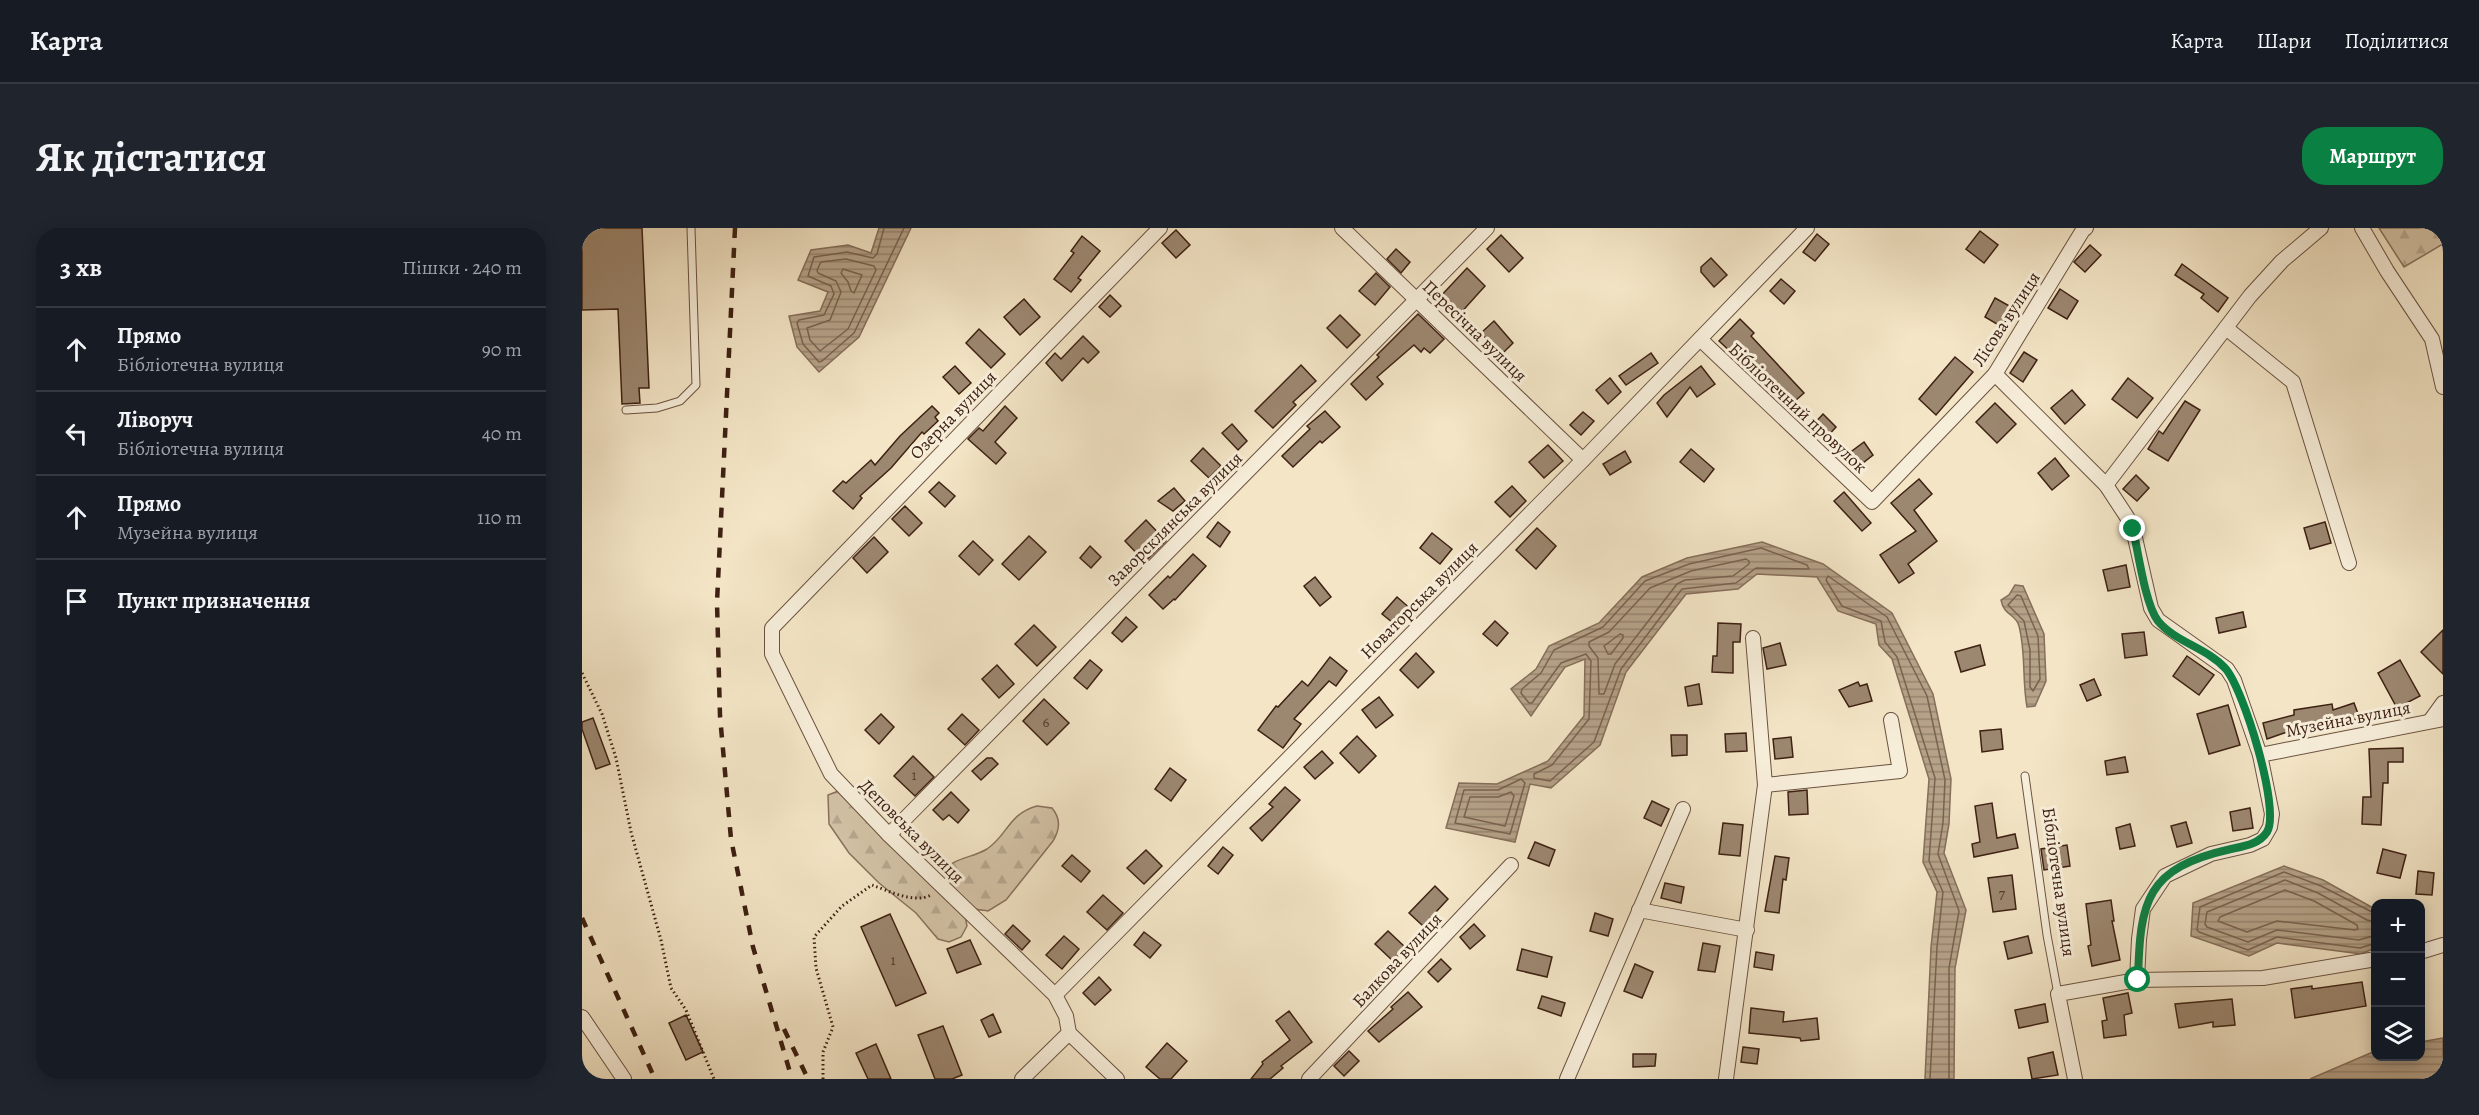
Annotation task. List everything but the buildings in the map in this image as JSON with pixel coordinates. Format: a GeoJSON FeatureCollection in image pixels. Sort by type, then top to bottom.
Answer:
{"type":"FeatureCollection","features":[{"type":"Feature","properties":{"kind":"street","name":"Озерна вулиця"},"geometry":{"type":"LineString","coordinates":[[772,628],[1160,228]]}},
{"type":"Feature","properties":{"kind":"street","name":"Пересічна вулиця"},"geometry":{"type":"LineString","coordinates":[[1342,228],[1583,460]]}},
{"type":"Feature","properties":{"kind":"street","name":"Заворсклянська вулиця"},"geometry":{"type":"LineString","coordinates":[[889,835],[1487,228]]}},
{"type":"Feature","properties":{"kind":"street","name":"Новаторська вулиця"},"geometry":{"type":"LineString","coordinates":[[1054,995],[1583,460],[1807,228]]}},
{"type":"Feature","properties":{"kind":"street","name":"Лісова вулиця"},"geometry":{"type":"LineString","coordinates":[[1872,502],[1995,374],[2084,228]]}},
{"type":"Feature","properties":{"kind":"street"},"geometry":{"type":"LineString","coordinates":[[2106,485],[2250,296],[2282,261],[2320,228]]}},
{"type":"Feature","properties":{"kind":"street"},"geometry":{"type":"LineString","coordinates":[[2362,228],[2386,271],[2432,339],[2443,387]]}},
{"type":"Feature","properties":{"kind":"street"},"geometry":{"type":"LineString","coordinates":[[2226,328],[2293,382],[2349,563]]}},
{"type":"Feature","properties":{"kind":"street","name":"Бібліотечний провулок"},"geometry":{"type":"LineString","coordinates":[[1700,339],[1872,502]]}},
{"type":"Feature","properties":{"kind":"street"},"geometry":{"type":"LineString","coordinates":[[1995,374],[2106,485],[2133,529],[2151,608],[2158,620],[2227,669],[2234,680],[2260,755],[2272,814],[2270,827],[2263,839],[2250,845],[2211,854],[2165,876],[2143,909],[2139,939],[2138,980]]}},
{"type":"Feature","properties":{"kind":"street","name":"Деповська вулиця"},"geometry":{"type":"LineString","coordinates":[[772,628],[772,654],[831,774],[889,835],[1054,995],[1066,1016],[1069,1033],[1117,1079]]}},
{"type":"Feature","properties":{"kind":"street"},"geometry":{"type":"LineString","coordinates":[[1726,1079],[1765,784],[1753,638]]}},
{"type":"Feature","properties":{"kind":"street"},"geometry":{"type":"LineString","coordinates":[[2437,720],[2443,703]]}},
{"type":"Feature","properties":{"kind":"street"},"geometry":{"type":"LineString","coordinates":[[1765,784],[1900,771],[1891,720]]}},
{"type":"Feature","properties":{"kind":"street","name":"Музейна вулиця"},"geometry":{"type":"LineString","coordinates":[[2260,755],[2437,720]]}},
{"type":"Feature","properties":{"kind":"street"},"geometry":{"type":"LineString","coordinates":[[1567,1079],[1683,809]]}},
{"type":"Feature","properties":{"kind":"street","name":"Балкова вулиця"},"geometry":{"type":"LineString","coordinates":[[1309,1079],[1511,865]]}},
{"type":"Feature","properties":{"kind":"street"},"geometry":{"type":"LineString","coordinates":[[1639,909],[1747,930]]}},
{"type":"Feature","properties":{"kind":"street"},"geometry":{"type":"LineString","coordinates":[[2425,951],[2443,945]]}},
{"type":"Feature","properties":{"kind":"street"},"geometry":{"type":"LineString","coordinates":[[2058,994],[2138,980],[2263,978],[2371,960]]}},
{"type":"Feature","properties":{"kind":"street","name":"Бібліотечна вулиця"},"geometry":{"type":"LineString","coordinates":[[2058,994],[2075,1079]]}},
{"type":"Feature","properties":{"kind":"street"},"geometry":{"type":"LineString","coordinates":[[582,1017],[624,1079]]}},
{"type":"Feature","properties":{"kind":"street"},"geometry":{"type":"LineString","coordinates":[[1022,1079],[1069,1033]]}},
{"type":"Feature","properties":{"kind":"lane"},"geometry":{"type":"LineString","coordinates":[[626,410],[657,408],[680,401],[696,385],[691,228]]}},
{"type":"Feature","properties":{"kind":"lane","name":"Бібліотечна вулиця"},"geometry":{"type":"LineString","coordinates":[[2025,776],[2047,935],[2058,994]]}},
{"type":"Feature","properties":{"kind":"path"},"geometry":{"type":"LineString","coordinates":[[582,674],[602,714],[616,758],[631,832],[661,940],[671,988],[687,1010],[714,1079]]}},
{"type":"Feature","properties":{"kind":"path"},"geometry":{"type":"LineString","coordinates":[[823,1079],[824,1052],[833,1027],[816,968],[814,937],[842,906],[872,885],[906,897],[927,898],[944,888]]}},
{"type":"Feature","properties":{"kind":"green space"},"geometry":{"type":"Polygon","coordinates":[[[2379,228],[2443,228],[2443,244],[2404,267],[2379,228]]]}},
{"type":"Feature","properties":{"kind":"green space"},"geometry":{"type":"Polygon","coordinates":[[[841,790],[965,916],[967,926],[961,937],[949,942],[938,939],[916,913],[879,883],[849,853],[829,824],[828,795],[841,790]]]}},
{"type":"Feature","properties":{"kind":"green space"},"geometry":{"type":"Polygon","coordinates":[[[1037,806],[1052,808],[1057,816],[1058,828],[1053,841],[1006,900],[988,911],[973,909],[964,904],[951,889],[947,878],[948,866],[987,849],[1000,838],[1014,819],[1037,806]]]}},
{"type":"Feature","properties":{"kind":"water"},"geometry":{"type":"Polygon","coordinates":[[[879,228],[911,228],[859,337],[819,372],[797,347],[789,316],[820,311],[828,292],[798,280],[811,250],[848,245],[871,253],[879,228]]]}},
{"type":"Feature","properties":{"kind":"water"},"geometry":{"type":"Polygon","coordinates":[[[1762,542],[1823,564],[1892,613],[1933,694],[1951,779],[1949,824],[1944,853],[1966,910],[1955,968],[1954,1079],[1925,1079],[1931,947],[1937,892],[1923,862],[1929,779],[1892,659],[1879,645],[1876,624],[1838,611],[1817,577],[1757,574],[1738,589],[1686,594],[1626,672],[1600,745],[1551,788],[1530,784],[1515,842],[1446,828],[1459,783],[1497,784],[1548,761],[1584,716],[1585,659],[1565,667],[1531,716],[1511,689],[1536,669],[1549,646],[1599,623],[1642,577],[1687,558],[1762,542]]]}},
{"type":"Feature","properties":{"kind":"water"},"geometry":{"type":"Polygon","coordinates":[[[2015,585],[2023,586],[2044,634],[2046,681],[2035,706],[2027,707],[2019,626],[2005,609],[2001,600],[2009,595],[2015,585]]]}},
{"type":"Feature","properties":{"kind":"water"},"geometry":{"type":"Polygon","coordinates":[[[2284,866],[2323,880],[2371,907],[2371,950],[2361,954],[2277,943],[2249,956],[2191,936],[2193,903],[2284,866]]]}},
{"type":"Feature","properties":{"kind":"water"},"geometry":{"type":"Polygon","coordinates":[[[2443,1038],[2443,1079],[2310,1079],[2371,1053],[2371,1061],[2425,1061],[2425,1041],[2443,1038]]]}},
{"type":"Feature","properties":{"kind":"railway"},"geometry":{"type":"LineString","coordinates":[[735,228],[717,602],[720,716],[731,839],[753,947],[792,1079]]}},
{"type":"Feature","properties":{"kind":"railway"},"geometry":{"type":"LineString","coordinates":[[582,918],[655,1079]]}},
{"type":"Feature","properties":{"kind":"railway"},"geometry":{"type":"LineString","coordinates":[[784,1029],[808,1079]]}},
{"type":"Feature","properties":{"kind":"route"},"geometry":{"type":"LineString","coordinates":[[2133,529],[2151,608],[2158,620],[2219,662],[2234,680],[2260,755],[2272,814],[2270,827],[2263,839],[2250,845],[2192,861],[2165,876],[2143,909],[2139,939],[2138,980]]}}]}
